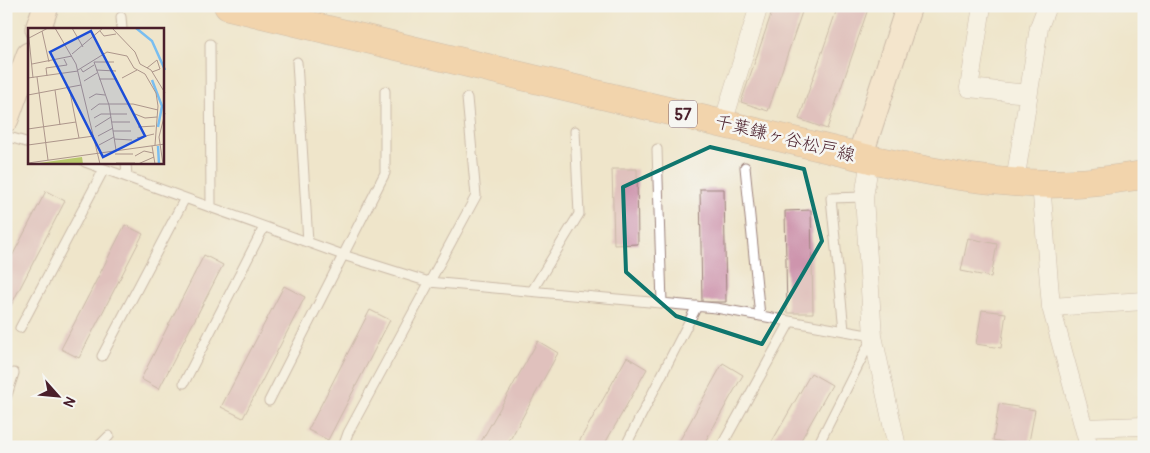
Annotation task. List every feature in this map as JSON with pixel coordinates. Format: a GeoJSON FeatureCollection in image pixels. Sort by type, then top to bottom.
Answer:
{"type":"FeatureCollection","features":[{"type":"Feature","properties":{"kind":"main road","name":"千葉鎌ヶ谷松戸線"},"geometry":{"type":"LineString","coordinates":[[228,6],[865,158],[932,172],[1028,182],[1075,183],[1144,176]]}},
{"type":"Feature","properties":{"kind":"street"},"geometry":{"type":"LineString","coordinates":[[38,28],[46,6]]}},
{"type":"Feature","properties":{"kind":"street"},"geometry":{"type":"LineString","coordinates":[[723,123],[759,6]]}},
{"type":"Feature","properties":{"kind":"street"},"geometry":{"type":"LineString","coordinates":[[897,447],[873,336],[864,197],[865,158],[910,6]]}},
{"type":"Feature","properties":{"kind":"street"},"geometry":{"type":"LineString","coordinates":[[982,6],[969,88],[1028,94]]}},
{"type":"Feature","properties":{"kind":"street"},"geometry":{"type":"LineString","coordinates":[[1047,6],[1039,26],[1028,94],[1028,182],[1051,307],[1089,447]]}},
{"type":"Feature","properties":{"kind":"street"},"geometry":{"type":"LineString","coordinates":[[6,119],[28,58]]}},
{"type":"Feature","properties":{"kind":"street"},"geometry":{"type":"LineString","coordinates":[[1051,307],[1144,301]]}},
{"type":"Feature","properties":{"kind":"street"},"geometry":{"type":"LineString","coordinates":[[1084,428],[1144,426]]}},
{"type":"Feature","properties":{"kind":"lane"},"geometry":{"type":"LineString","coordinates":[[121,17],[122,28]]}},
{"type":"Feature","properties":{"kind":"lane"},"geometry":{"type":"LineString","coordinates":[[210,44],[210,207]]}},
{"type":"Feature","properties":{"kind":"lane"},"geometry":{"type":"LineString","coordinates":[[297,62],[308,242]]}},
{"type":"Feature","properties":{"kind":"lane"},"geometry":{"type":"LineString","coordinates":[[269,401],[385,173],[384,91]]}},
{"type":"Feature","properties":{"kind":"lane"},"geometry":{"type":"LineString","coordinates":[[343,447],[348,433],[476,196],[467,98]]}},
{"type":"Feature","properties":{"kind":"lane"},"geometry":{"type":"LineString","coordinates":[[532,291],[579,214],[575,131]]}},
{"type":"Feature","properties":{"kind":"lane"},"geometry":{"type":"LineString","coordinates":[[6,136],[28,144]]}},
{"type":"Feature","properties":{"kind":"lane"},"geometry":{"type":"LineString","coordinates":[[657,149],[662,303]]}},
{"type":"Feature","properties":{"kind":"lane"},"geometry":{"type":"LineString","coordinates":[[90,164],[343,255],[430,282],[696,306],[873,336],[816,447]]}},
{"type":"Feature","properties":{"kind":"lane"},"geometry":{"type":"LineString","coordinates":[[126,164],[127,177]]}},
{"type":"Feature","properties":{"kind":"lane"},"geometry":{"type":"LineString","coordinates":[[745,167],[760,316]]}},
{"type":"Feature","properties":{"kind":"lane"},"geometry":{"type":"LineString","coordinates":[[20,328],[104,169]]}},
{"type":"Feature","properties":{"kind":"lane"},"geometry":{"type":"LineString","coordinates":[[844,330],[831,198],[864,197]]}},
{"type":"Feature","properties":{"kind":"lane"},"geometry":{"type":"LineString","coordinates":[[102,356],[185,198]]}},
{"type":"Feature","properties":{"kind":"lane"},"geometry":{"type":"LineString","coordinates":[[184,383],[264,227]]}},
{"type":"Feature","properties":{"kind":"lane"},"geometry":{"type":"LineString","coordinates":[[625,447],[696,306]]}},
{"type":"Feature","properties":{"kind":"lane"},"geometry":{"type":"LineString","coordinates":[[721,447],[790,322]]}},
{"type":"Feature","properties":{"kind":"lane"},"geometry":{"type":"LineString","coordinates":[[6,398],[14,373]]}},
{"type":"Feature","properties":{"kind":"lane"},"geometry":{"type":"LineString","coordinates":[[98,447],[109,436]]}},
{"type":"Feature","properties":{"kind":"highlighted area"},"geometry":{"type":"Polygon","coordinates":[[[710,147],[804,169],[822,241],[762,344],[676,316],[626,272],[623,187],[710,147]]]}},
{"type":"Feature","properties":{"kind":"building"},"geometry":{"type":"Polygon","coordinates":[[[774,6],[804,6],[768,111],[741,102],[774,6]]]}},
{"type":"Feature","properties":{"kind":"building"},"geometry":{"type":"Polygon","coordinates":[[[838,6],[869,6],[827,129],[799,119],[838,6]]]}},
{"type":"Feature","properties":{"kind":"building"},"geometry":{"type":"Polygon","coordinates":[[[612,169],[637,169],[638,244],[614,245],[612,169]]]}},
{"type":"Feature","properties":{"kind":"building"},"geometry":{"type":"Polygon","coordinates":[[[700,189],[724,189],[726,302],[702,302],[700,189]]]}},
{"type":"Feature","properties":{"kind":"building"},"geometry":{"type":"Polygon","coordinates":[[[46,191],[65,201],[6,315],[6,268],[46,191]]]}},
{"type":"Feature","properties":{"kind":"building"},"geometry":{"type":"Polygon","coordinates":[[[811,210],[813,313],[787,313],[785,211],[811,210]]]}},
{"type":"Feature","properties":{"kind":"building"},"geometry":{"type":"Polygon","coordinates":[[[125,225],[143,234],[79,358],[61,349],[125,225]]]}},
{"type":"Feature","properties":{"kind":"building"},"geometry":{"type":"Polygon","coordinates":[[[968,238],[997,244],[991,277],[961,271],[968,238]]]}},
{"type":"Feature","properties":{"kind":"building"},"geometry":{"type":"Polygon","coordinates":[[[204,255],[223,265],[159,389],[141,379],[204,255]]]}},
{"type":"Feature","properties":{"kind":"building"},"geometry":{"type":"Polygon","coordinates":[[[284,286],[305,297],[243,418],[221,407],[284,286]]]}},
{"type":"Feature","properties":{"kind":"building"},"geometry":{"type":"Polygon","coordinates":[[[370,310],[390,320],[328,440],[308,430],[370,310]]]}},
{"type":"Feature","properties":{"kind":"building"},"geometry":{"type":"Polygon","coordinates":[[[982,310],[1006,313],[1001,348],[976,344],[982,310]]]}},
{"type":"Feature","properties":{"kind":"building"},"geometry":{"type":"Polygon","coordinates":[[[538,341],[558,353],[506,447],[478,447],[538,341]]]}},
{"type":"Feature","properties":{"kind":"building"},"geometry":{"type":"Polygon","coordinates":[[[627,357],[647,369],[603,447],[576,447],[627,357]]]}},
{"type":"Feature","properties":{"kind":"building"},"geometry":{"type":"Polygon","coordinates":[[[723,363],[743,375],[702,447],[676,447],[723,363]]]}},
{"type":"Feature","properties":{"kind":"building"},"geometry":{"type":"Polygon","coordinates":[[[811,373],[832,385],[797,447],[769,447],[811,373]]]}},
{"type":"Feature","properties":{"kind":"building"},"geometry":{"type":"Polygon","coordinates":[[[999,404],[1035,410],[1028,447],[993,440],[999,404]]]}}]}
